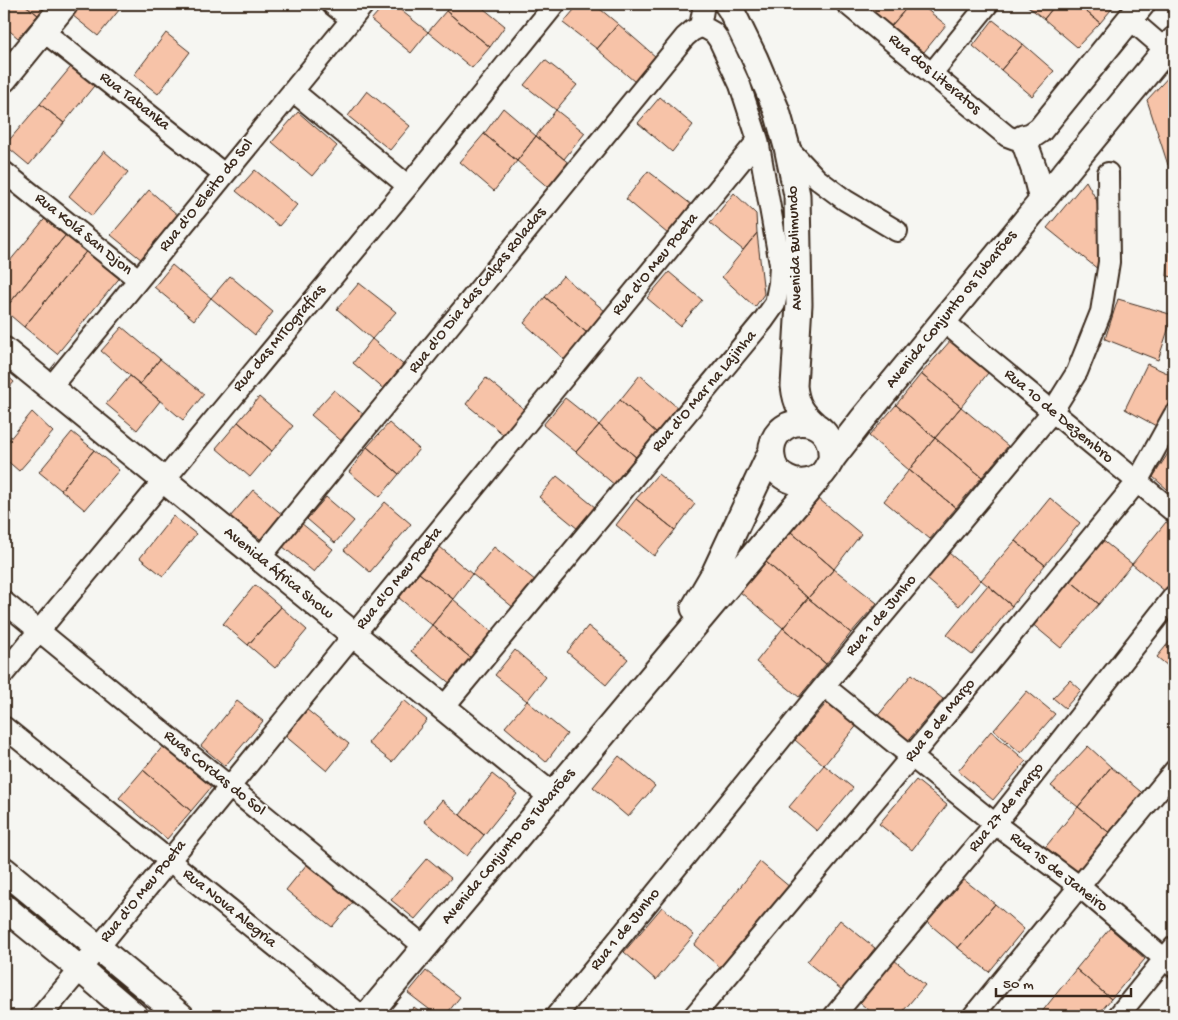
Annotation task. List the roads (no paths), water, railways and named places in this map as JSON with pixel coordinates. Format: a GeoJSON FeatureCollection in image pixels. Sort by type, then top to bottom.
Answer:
{"type":"FeatureCollection","features":[{"type":"Feature","properties":{"kind":"street"},"geometry":{"type":"LineString","coordinates":[[4,79],[65,4]]}},
{"type":"Feature","properties":{"kind":"street"},"geometry":{"type":"LineString","coordinates":[[332,4],[358,11]]}},
{"type":"Feature","properties":{"kind":"street","name":"Rua das MITOgrafias"},"geometry":{"type":"LineString","coordinates":[[4,673],[408,186],[555,4]]}},
{"type":"Feature","properties":{"kind":"street"},"geometry":{"type":"LineString","coordinates":[[700,27],[704,4]]}},
{"type":"Feature","properties":{"kind":"street","name":"Avenida Bulimundo"},"geometry":{"type":"LineString","coordinates":[[727,4],[755,60],[777,111],[797,194],[799,304],[794,386]]}},
{"type":"Feature","properties":{"kind":"street","name":"Rua dos Literatos"},"geometry":{"type":"LineString","coordinates":[[848,4],[1007,136],[1015,139],[1023,138]]}},
{"type":"Feature","properties":{"kind":"street"},"geometry":{"type":"LineString","coordinates":[[932,73],[988,4]]}},
{"type":"Feature","properties":{"kind":"street","name":"Rua d'O Eleito do Sol"},"geometry":{"type":"LineString","coordinates":[[50,388],[358,11]]}},
{"type":"Feature","properties":{"kind":"street"},"geometry":{"type":"LineString","coordinates":[[1042,200],[1035,172],[1023,138],[1031,136],[1040,130],[1136,12],[1170,45]]}},
{"type":"Feature","properties":{"kind":"street","name":"Rua d'O Mar na Lajinha"},"geometry":{"type":"LineString","coordinates":[[443,708],[763,321],[775,304],[780,264],[758,140],[740,85],[723,46],[714,33],[700,27]]}},
{"type":"Feature","properties":{"kind":"street","name":"Rua d'O Dia das Calças Roladas"},"geometry":{"type":"LineString","coordinates":[[259,559],[685,37],[700,27]]}},
{"type":"Feature","properties":{"kind":"street","name":"Rua Tabanka"},"geometry":{"type":"LineString","coordinates":[[43,31],[224,174]]}},
{"type":"Feature","properties":{"kind":"street","name":"Avenida Conjunto os Tubarões"},"geometry":{"type":"LineString","coordinates":[[367,1016],[825,468],[862,420],[1170,45]]}},
{"type":"Feature","properties":{"kind":"street"},"geometry":{"type":"LineString","coordinates":[[293,91],[408,186]]}},
{"type":"Feature","properties":{"kind":"street","name":"Rua d'O Meu Poeta"},"geometry":{"type":"LineString","coordinates":[[41,1016],[758,140]]}},
{"type":"Feature","properties":{"kind":"street"},"geometry":{"type":"LineString","coordinates":[[787,147],[818,179],[845,200],[897,231]]}},
{"type":"Feature","properties":{"kind":"street","name":"Rua Kolá San Djon"},"geometry":{"type":"LineString","coordinates":[[4,172],[138,279]]}},
{"type":"Feature","properties":{"kind":"street","name":"Rua 1 de Junho"},"geometry":{"type":"LineString","coordinates":[[556,1016],[824,686],[1052,412],[1077,372],[1101,312],[1109,262],[1108,173]]}},
{"type":"Feature","properties":{"kind":"street","name":"Rua 10 de Dezembro"},"geometry":{"type":"LineString","coordinates":[[943,321],[1174,512]]}},
{"type":"Feature","properties":{"kind":"street","name":"Avenida África Show"},"geometry":{"type":"LineString","coordinates":[[4,350],[552,796]]}},
{"type":"Feature","properties":{"kind":"street"},"geometry":{"type":"LineString","coordinates":[[794,386],[796,398],[806,418],[819,428],[829,439],[832,449],[825,468],[812,481],[792,481],[784,477],[772,462],[774,443],[785,427],[805,422],[819,428],[833,431],[843,429],[862,420]]}},
{"type":"Feature","properties":{"kind":"street"},"geometry":{"type":"LineString","coordinates":[[651,678],[716,572],[774,443],[794,386]]}},
{"type":"Feature","properties":{"kind":"street","name":"Rua 8 de Março"},"geometry":{"type":"LineString","coordinates":[[694,1016],[911,757],[1137,482],[1174,416]]}},
{"type":"Feature","properties":{"kind":"street","name":"Rua 27 de março"},"geometry":{"type":"LineString","coordinates":[[834,1016],[995,824],[1174,596]]}},
{"type":"Feature","properties":{"kind":"street","name":"Ruas Cordas do Sol"},"geometry":{"type":"LineString","coordinates":[[4,602],[425,947]]}},
{"type":"Feature","properties":{"kind":"street","name":"Rua 15 de Janeiro"},"geometry":{"type":"LineString","coordinates":[[824,686],[995,824],[1171,957]]}},
{"type":"Feature","properties":{"kind":"street","name":"Rua Nova Alegria"},"geometry":{"type":"LineString","coordinates":[[4,727],[362,1016]]}},
{"type":"Feature","properties":{"kind":"street"},"geometry":{"type":"LineString","coordinates":[[973,1016],[1174,771]]}},
{"type":"Feature","properties":{"kind":"street"},"geometry":{"type":"LineString","coordinates":[[4,870],[181,1016]]}},
{"type":"Feature","properties":{"kind":"street"},"geometry":{"type":"LineString","coordinates":[[4,907],[135,1016]]}},
{"type":"Feature","properties":{"kind":"street"},"geometry":{"type":"LineString","coordinates":[[1118,1016],[1171,957]]}}]}
